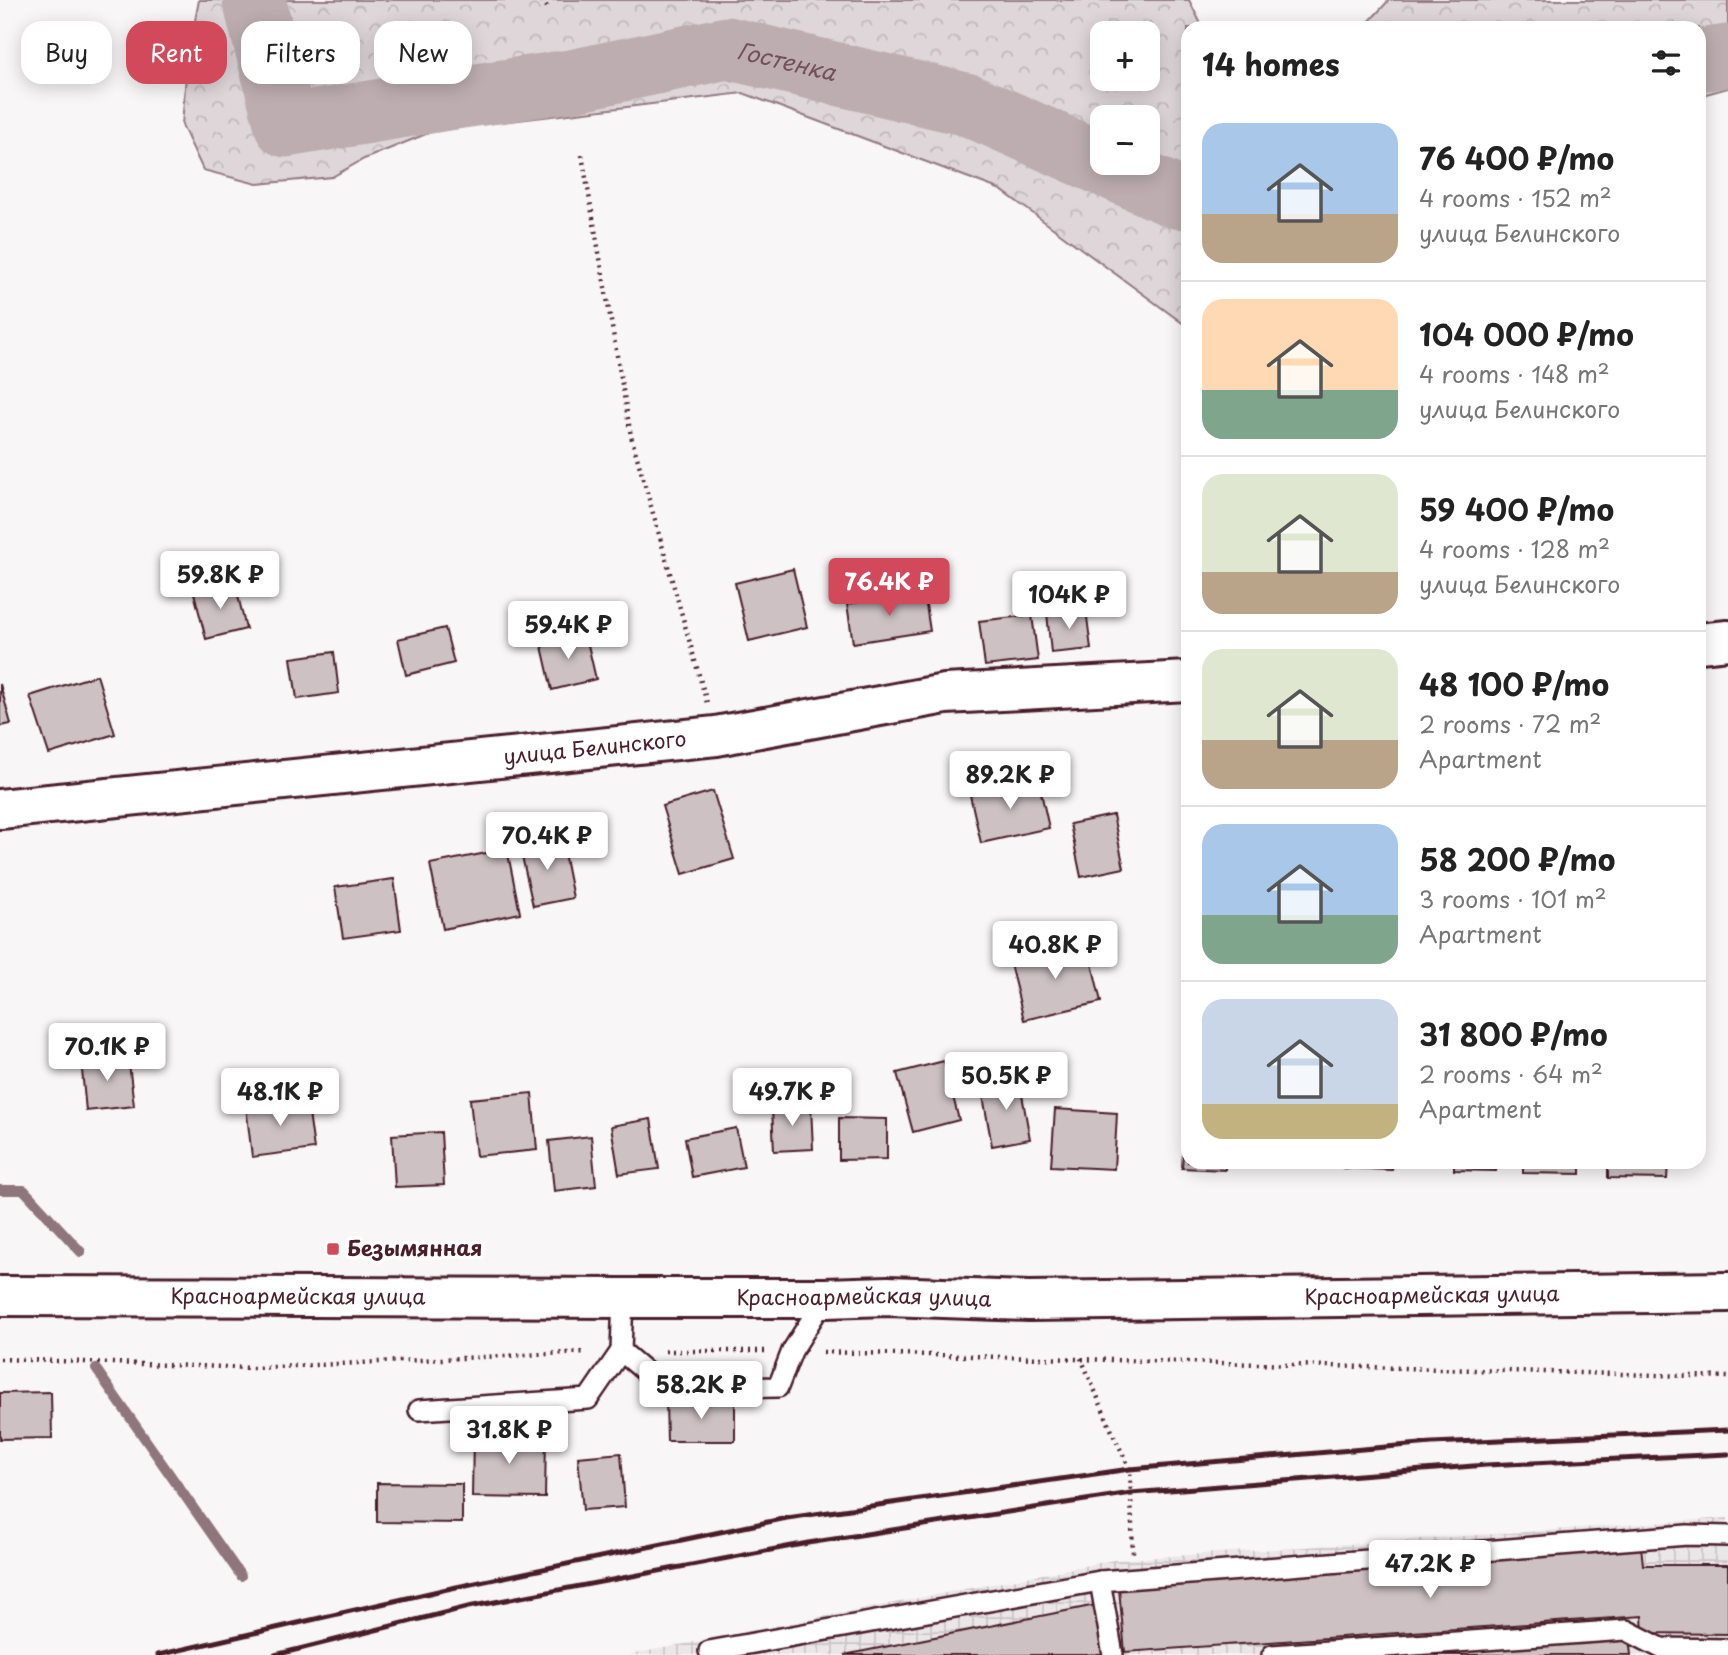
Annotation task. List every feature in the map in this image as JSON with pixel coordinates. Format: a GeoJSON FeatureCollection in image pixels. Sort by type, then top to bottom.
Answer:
{"type":"FeatureCollection","features":[{"type":"Feature","properties":{"kind":"main road"},"geometry":{"type":"LineString","coordinates":[[1706,642],[1728,640]]}},
{"type":"Feature","properties":{"kind":"main road","name":"улица Белинского"},"geometry":{"type":"LineString","coordinates":[[0,809],[716,736],[945,694],[1181,681]]}},
{"type":"Feature","properties":{"kind":"main road","name":"Красноармейская улица"},"geometry":{"type":"LineString","coordinates":[[0,1296],[888,1296],[1028,1301],[1728,1292]]}},
{"type":"Feature","properties":{"kind":"lane"},"geometry":{"type":"LineString","coordinates":[[419,1410],[588,1399],[621,1351],[622,1298]]}},
{"type":"Feature","properties":{"kind":"lane"},"geometry":{"type":"LineString","coordinates":[[621,1351],[666,1389],[778,1387],[792,1351],[825,1298]]}},
{"type":"Feature","properties":{"kind":"lane"},"geometry":{"type":"LineString","coordinates":[[709,1651],[1100,1581],[1687,1535],[1728,1536]]}},
{"type":"Feature","properties":{"kind":"lane"},"geometry":{"type":"LineString","coordinates":[[1100,1581],[1113,1655]]}},
{"type":"Feature","properties":{"kind":"lane"},"geometry":{"type":"LineString","coordinates":[[1272,1655],[1626,1630],[1661,1648],[1728,1649]]}},
{"type":"Feature","properties":{"kind":"path"},"geometry":{"type":"LineString","coordinates":[[542,0],[547,7]]}},
{"type":"Feature","properties":{"kind":"path"},"geometry":{"type":"LineString","coordinates":[[582,155],[631,436],[716,736]]}},
{"type":"Feature","properties":{"kind":"path"},"geometry":{"type":"LineString","coordinates":[[0,1359],[254,1368],[621,1351],[792,1351],[1728,1377]]}},
{"type":"Feature","properties":{"kind":"path"},"geometry":{"type":"LineString","coordinates":[[1081,1358],[1130,1469],[1133,1578]]}},
{"type":"Feature","properties":{"kind":"shaded area"},"geometry":{"type":"Polygon","coordinates":[[[1728,1518],[1728,1655],[628,1655],[1114,1560],[1728,1518]]]}},
{"type":"Feature","properties":{"kind":"green space"},"geometry":{"type":"Polygon","coordinates":[[[199,0],[1189,0],[1200,21],[1181,21],[1181,322],[1001,190],[743,93],[436,130],[364,159],[332,177],[257,184],[203,170],[182,125],[185,84],[227,84],[227,21],[195,21],[199,0]]]}},
{"type":"Feature","properties":{"kind":"green space"},"geometry":{"type":"Polygon","coordinates":[[[1389,0],[1728,0],[1728,88],[1706,94],[1706,21],[1370,21],[1389,0]]]}},
{"type":"Feature","properties":{"kind":"building"},"geometry":{"type":"Polygon","coordinates":[[[793,569],[807,627],[749,641],[735,583],[793,569]]]}},
{"type":"Feature","properties":{"kind":"building"},"geometry":{"type":"Polygon","coordinates":[[[235,583],[246,629],[206,639],[194,593],[235,583]]]}},
{"type":"Feature","properties":{"kind":"building"},"geometry":{"type":"Polygon","coordinates":[[[924,592],[930,631],[853,643],[847,604],[924,592]]]}},
{"type":"Feature","properties":{"kind":"building"},"geometry":{"type":"Polygon","coordinates":[[[1086,609],[1091,649],[1051,653],[1047,613],[1086,609]]]}},
{"type":"Feature","properties":{"kind":"building"},"geometry":{"type":"Polygon","coordinates":[[[1032,615],[1038,660],[985,666],[979,621],[1032,615]]]}},
{"type":"Feature","properties":{"kind":"building"},"geometry":{"type":"Polygon","coordinates":[[[445,628],[454,663],[406,675],[398,639],[445,628]]]}},
{"type":"Feature","properties":{"kind":"building"},"geometry":{"type":"Polygon","coordinates":[[[585,632],[596,679],[552,690],[541,642],[585,632]]]}},
{"type":"Feature","properties":{"kind":"building"},"geometry":{"type":"Polygon","coordinates":[[[334,652],[339,693],[297,699],[291,658],[334,652]]]}},
{"type":"Feature","properties":{"kind":"building"},"geometry":{"type":"Polygon","coordinates":[[[97,675],[115,734],[49,754],[30,696],[97,675]]]}},
{"type":"Feature","properties":{"kind":"building"},"geometry":{"type":"Polygon","coordinates":[[[0,684],[11,724],[0,726],[0,684]]]}},
{"type":"Feature","properties":{"kind":"building"},"geometry":{"type":"Polygon","coordinates":[[[1038,779],[1049,828],[981,843],[970,795],[1038,779]]]}},
{"type":"Feature","properties":{"kind":"building"},"geometry":{"type":"Polygon","coordinates":[[[713,791],[734,859],[683,874],[662,806],[713,791]]]}},
{"type":"Feature","properties":{"kind":"building"},"geometry":{"type":"Polygon","coordinates":[[[1113,815],[1124,868],[1081,877],[1070,824],[1113,815]]]}},
{"type":"Feature","properties":{"kind":"building"},"geometry":{"type":"Polygon","coordinates":[[[561,838],[573,898],[533,906],[520,847],[561,838]]]}},
{"type":"Feature","properties":{"kind":"building"},"geometry":{"type":"Polygon","coordinates":[[[507,849],[520,913],[443,929],[430,864],[507,849]]]}},
{"type":"Feature","properties":{"kind":"building"},"geometry":{"type":"Polygon","coordinates":[[[394,879],[401,930],[343,938],[335,887],[394,879]]]}},
{"type":"Feature","properties":{"kind":"building"},"geometry":{"type":"Polygon","coordinates":[[[1087,942],[1101,1002],[1024,1020],[1009,960],[1087,942]]]}},
{"type":"Feature","properties":{"kind":"building"},"geometry":{"type":"Polygon","coordinates":[[[128,1055],[134,1106],[86,1111],[81,1060],[128,1055]]]}},
{"type":"Feature","properties":{"kind":"building"},"geometry":{"type":"Polygon","coordinates":[[[944,1061],[959,1120],[913,1132],[897,1073],[944,1061]]]}},
{"type":"Feature","properties":{"kind":"building"},"geometry":{"type":"Polygon","coordinates":[[[1019,1078],[1030,1139],[992,1146],[981,1085],[1019,1078]]]}},
{"type":"Feature","properties":{"kind":"building"},"geometry":{"type":"Polygon","coordinates":[[[532,1093],[537,1150],[476,1156],[470,1099],[532,1093]]]}},
{"type":"Feature","properties":{"kind":"building"},"geometry":{"type":"Polygon","coordinates":[[[307,1098],[314,1149],[252,1157],[246,1106],[307,1098]]]}},
{"type":"Feature","properties":{"kind":"building"},"geometry":{"type":"Polygon","coordinates":[[[811,1106],[813,1149],[774,1151],[772,1108],[811,1106]]]}},
{"type":"Feature","properties":{"kind":"building"},"geometry":{"type":"Polygon","coordinates":[[[1055,1109],[1117,1113],[1114,1169],[1051,1166],[1055,1109]]]}},
{"type":"Feature","properties":{"kind":"building"},"geometry":{"type":"Polygon","coordinates":[[[839,1118],[887,1119],[887,1159],[839,1160],[839,1118]]]}},
{"type":"Feature","properties":{"kind":"building"},"geometry":{"type":"Polygon","coordinates":[[[651,1119],[659,1169],[619,1174],[611,1126],[651,1119]]]}},
{"type":"Feature","properties":{"kind":"building"},"geometry":{"type":"Polygon","coordinates":[[[736,1128],[744,1167],[692,1177],[685,1138],[736,1128]]]}},
{"type":"Feature","properties":{"kind":"building"},"geometry":{"type":"Polygon","coordinates":[[[441,1132],[444,1185],[395,1187],[392,1135],[441,1132]]]}},
{"type":"Feature","properties":{"kind":"building"},"geometry":{"type":"Polygon","coordinates":[[[591,1136],[596,1186],[554,1191],[549,1141],[591,1136]]]}},
{"type":"Feature","properties":{"kind":"building"},"geometry":{"type":"Polygon","coordinates":[[[1496,1169],[1496,1171],[1454,1170],[1496,1169]]]}},
{"type":"Feature","properties":{"kind":"building"},"geometry":{"type":"Polygon","coordinates":[[[1523,1169],[1581,1169],[1581,1174],[1523,1173],[1523,1169]]]}},
{"type":"Feature","properties":{"kind":"building"},"geometry":{"type":"Polygon","coordinates":[[[1608,1169],[1668,1169],[1667,1179],[1608,1178],[1608,1169]]]}},
{"type":"Feature","properties":{"kind":"building"},"geometry":{"type":"Polygon","coordinates":[[[51,1392],[52,1438],[0,1439],[0,1393],[51,1392]]]}},
{"type":"Feature","properties":{"kind":"building"},"geometry":{"type":"Polygon","coordinates":[[[666,1401],[735,1401],[735,1441],[667,1441],[666,1401]]]}},
{"type":"Feature","properties":{"kind":"building"},"geometry":{"type":"Polygon","coordinates":[[[473,1435],[546,1436],[545,1498],[472,1497],[473,1435]]]}},
{"type":"Feature","properties":{"kind":"building"},"geometry":{"type":"Polygon","coordinates":[[[621,1453],[625,1507],[583,1510],[578,1457],[621,1453]]]}},
{"type":"Feature","properties":{"kind":"building"},"geometry":{"type":"Polygon","coordinates":[[[377,1483],[462,1484],[462,1523],[377,1522],[377,1483]]]}},
{"type":"Feature","properties":{"kind":"building"},"geometry":{"type":"Polygon","coordinates":[[[1641,1546],[1643,1565],[1728,1565],[1728,1634],[1643,1633],[1642,1616],[1125,1652],[1119,1589],[1641,1546]]]}},
{"type":"Feature","properties":{"kind":"building"},"geometry":{"type":"Polygon","coordinates":[[[1096,1605],[1106,1655],[844,1655],[1096,1605]]]}},
{"type":"Feature","properties":{"kind":"building"},"geometry":{"type":"Polygon","coordinates":[[[1629,1639],[1631,1655],[1392,1655],[1629,1639]]]}},
{"type":"Feature","properties":{"kind":"waterway","name":"Гостенка"},"geometry":{"type":"LineString","coordinates":[[254,0],[286,126],[571,81],[727,48],[969,105],[1181,197]]}},
{"type":"Feature","properties":{"kind":"waterway","name":"Гостенка"},"geometry":{"type":"LineString","coordinates":[[1706,59],[1728,56]]}},
{"type":"Feature","properties":{"kind":"waterway"},"geometry":{"type":"LineString","coordinates":[[0,1190],[24,1190],[81,1252]]}},
{"type":"Feature","properties":{"kind":"waterway"},"geometry":{"type":"LineString","coordinates":[[96,1369],[241,1576]]}},
{"type":"Feature","properties":{"kind":"railway"},"geometry":{"type":"LineString","coordinates":[[158,1655],[447,1589],[787,1518],[1130,1469],[1432,1443],[1728,1430]]}},
{"type":"Feature","properties":{"kind":"railway"},"geometry":{"type":"LineString","coordinates":[[275,1655],[468,1607],[808,1543],[1131,1493],[1486,1465],[1728,1454]]}},
{"type":"Feature","properties":{"kind":"place","name":"Безымянная"},"geometry":{"type":"Point","coordinates":[333,1249]}}]}
